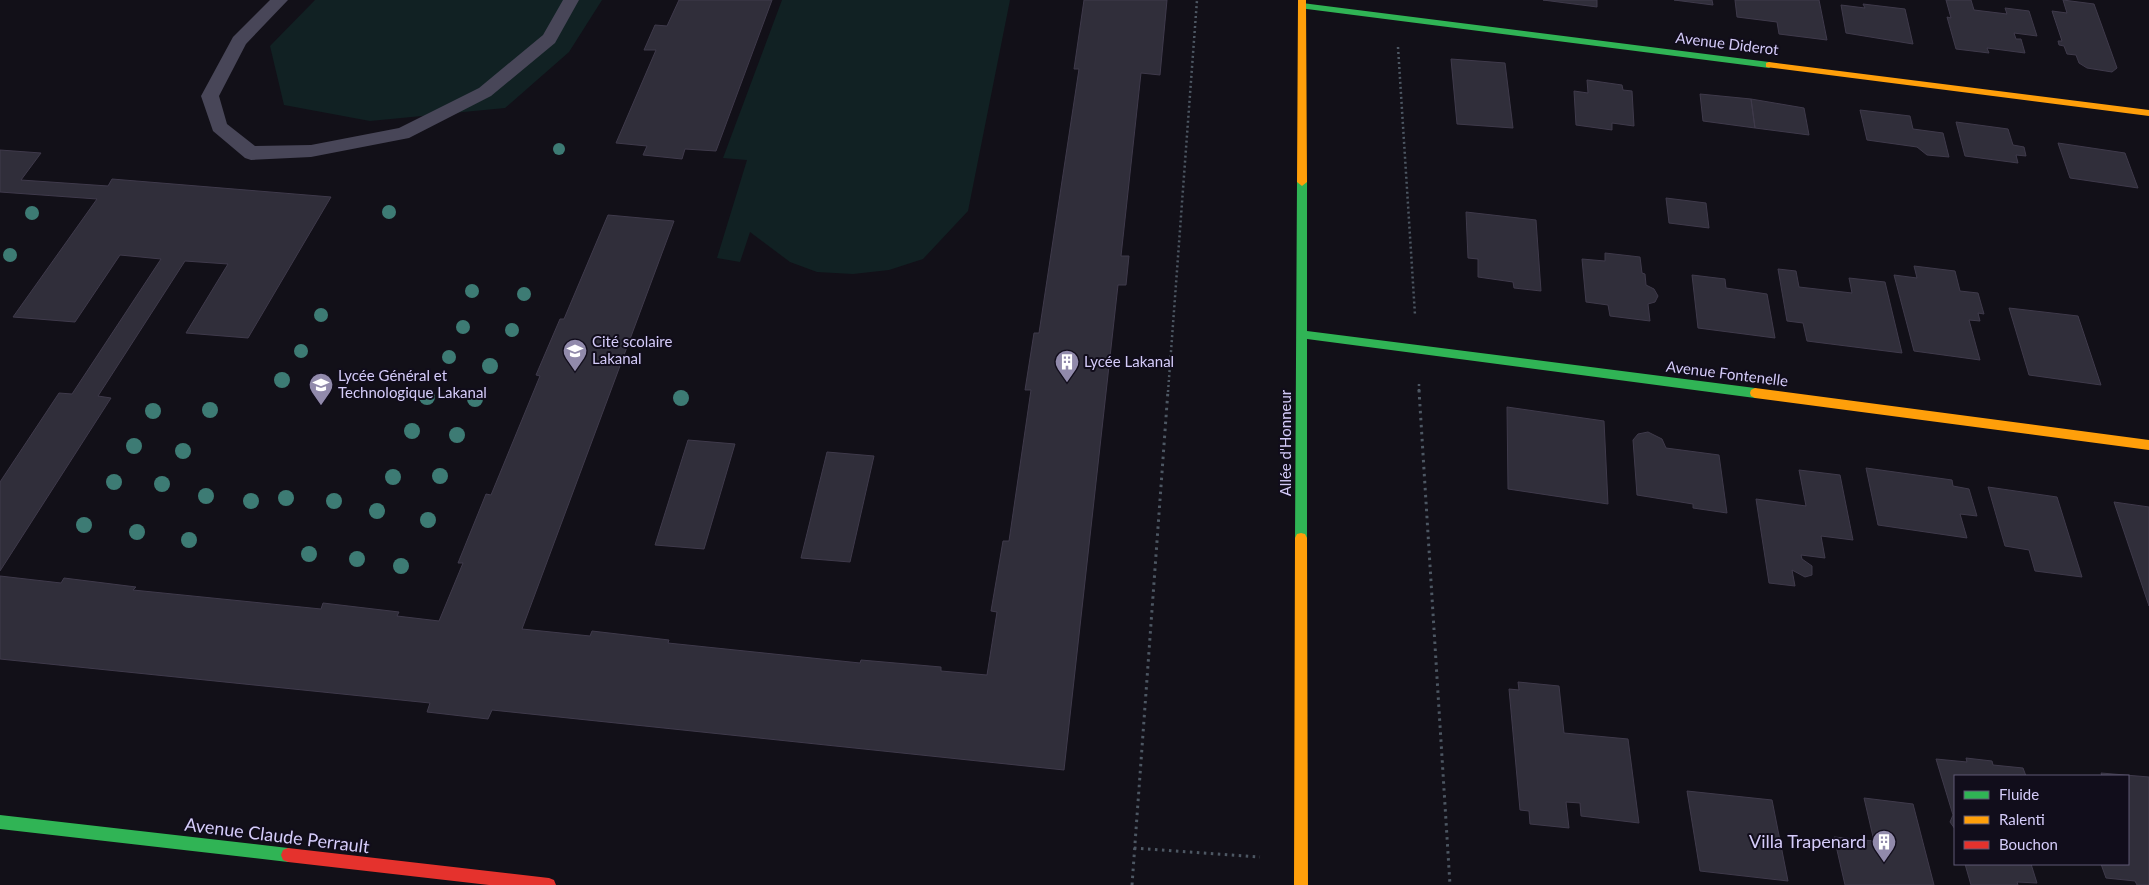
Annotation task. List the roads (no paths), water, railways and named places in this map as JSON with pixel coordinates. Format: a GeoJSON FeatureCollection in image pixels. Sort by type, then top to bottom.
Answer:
{"type":"FeatureCollection","features":[{"type":"Feature","properties":{"kind":"street","name":"Avenue Diderot"},"geometry":{"type":"LineString","coordinates":[[1302,3],[1397,18],[2149,113]]}},
{"type":"Feature","properties":{"kind":"street","name":"Allée d'Honneur"},"geometry":{"type":"LineString","coordinates":[[1301,885],[1302,3]]}},
{"type":"Feature","properties":{"kind":"street","name":"Avenue Fontenelle"},"geometry":{"type":"LineString","coordinates":[[1301,334],[2149,445]]}},
{"type":"Feature","properties":{"kind":"street","name":"Avenue Claude Perrault"},"geometry":{"type":"LineString","coordinates":[[0,822],[550,885]]}},
{"type":"Feature","properties":{"kind":"lane"},"geometry":{"type":"LineString","coordinates":[[280,0],[239,41],[210,96],[219,127],[251,153],[311,151],[403,134],[485,92],[550,39],[571,0]]}},
{"type":"Feature","properties":{"kind":"place","name":"Cité scolaire Lakanal"},"geometry":{"type":"Point","coordinates":[575,372]}},
{"type":"Feature","properties":{"kind":"place","name":"Lycée Lakanal"},"geometry":{"type":"Point","coordinates":[1067,383]}},
{"type":"Feature","properties":{"kind":"place","name":"Lycée Général et Technologique Lakanal"},"geometry":{"type":"Point","coordinates":[321,406]}},
{"type":"Feature","properties":{"kind":"place","name":"Villa Trapenard"},"geometry":{"type":"Point","coordinates":[1884,863]}}]}
